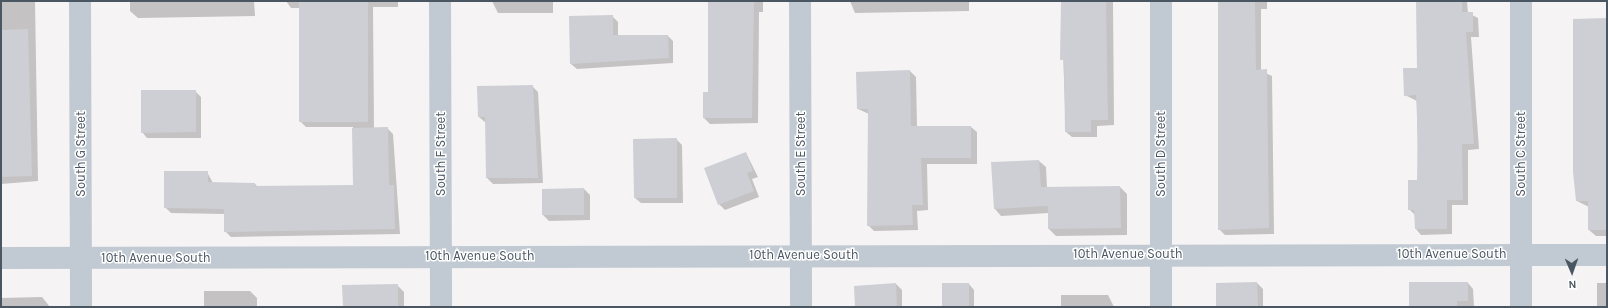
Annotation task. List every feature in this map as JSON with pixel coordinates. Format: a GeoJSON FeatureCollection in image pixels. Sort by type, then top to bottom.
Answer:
{"type":"FeatureCollection","features":[{"type":"Feature","properties":{"kind":"street","name":"South G Street"},"geometry":{"type":"LineString","coordinates":[[80,1],[81,307]]}},
{"type":"Feature","properties":{"kind":"street","name":"South F Street"},"geometry":{"type":"LineString","coordinates":[[440,1],[441,307]]}},
{"type":"Feature","properties":{"kind":"street","name":"South E Street"},"geometry":{"type":"LineString","coordinates":[[800,1],[801,307]]}},
{"type":"Feature","properties":{"kind":"street","name":"South D Street"},"geometry":{"type":"LineString","coordinates":[[1161,1],[1161,307]]}},
{"type":"Feature","properties":{"kind":"street","name":"South C Street"},"geometry":{"type":"LineString","coordinates":[[1521,1],[1521,307]]}},
{"type":"Feature","properties":{"kind":"street","name":"10th Avenue South"},"geometry":{"type":"LineString","coordinates":[[1,258],[1161,254],[1607,255]]}},
{"type":"Feature","properties":{"kind":"building"},"geometry":{"type":"Polygon","coordinates":[[[299,1],[368,1],[368,122],[299,122],[299,1]]]}},
{"type":"Feature","properties":{"kind":"building"},"geometry":{"type":"Polygon","coordinates":[[[708,1],[754,1],[752,118],[703,118],[703,92],[708,92],[708,1]]]}},
{"type":"Feature","properties":{"kind":"building"},"geometry":{"type":"Polygon","coordinates":[[[1061,1],[1106,1],[1108,120],[1091,120],[1091,132],[1065,132],[1064,60],[1060,60],[1061,1]]]}},
{"type":"Feature","properties":{"kind":"building"},"geometry":{"type":"Polygon","coordinates":[[[1218,1],[1255,1],[1256,70],[1267,69],[1269,228],[1218,230],[1218,1]]]}},
{"type":"Feature","properties":{"kind":"building"},"geometry":{"type":"Polygon","coordinates":[[[1416,1],[1462,1],[1462,12],[1473,12],[1473,32],[1466,32],[1474,144],[1462,144],[1463,200],[1447,200],[1447,229],[1415,229],[1414,210],[1408,210],[1408,180],[1417,180],[1418,139],[1416,95],[1404,96],[1403,68],[1417,68],[1416,1]]]}},
{"type":"Feature","properties":{"kind":"building"},"geometry":{"type":"Polygon","coordinates":[[[613,15],[613,35],[668,35],[669,58],[570,64],[569,16],[613,15]]]}},
{"type":"Feature","properties":{"kind":"building"},"geometry":{"type":"Polygon","coordinates":[[[1607,18],[1607,230],[1588,230],[1588,201],[1576,201],[1573,172],[1573,19],[1607,18]]]}},
{"type":"Feature","properties":{"kind":"building"},"geometry":{"type":"Polygon","coordinates":[[[28,29],[32,176],[1,177],[1,30],[28,29]]]}},
{"type":"Feature","properties":{"kind":"building"},"geometry":{"type":"Polygon","coordinates":[[[910,70],[911,126],[971,126],[971,158],[921,158],[923,205],[912,205],[913,225],[867,226],[868,109],[857,109],[856,72],[910,70]]]}},
{"type":"Feature","properties":{"kind":"building"},"geometry":{"type":"Polygon","coordinates":[[[533,85],[538,178],[486,178],[485,117],[478,117],[477,86],[533,85]]]}},
{"type":"Feature","properties":{"kind":"building"},"geometry":{"type":"Polygon","coordinates":[[[141,90],[196,90],[196,132],[141,133],[141,90]]]}},
{"type":"Feature","properties":{"kind":"building"},"geometry":{"type":"Polygon","coordinates":[[[388,127],[389,185],[394,185],[395,229],[224,232],[224,209],[164,208],[164,171],[208,171],[208,182],[255,183],[255,186],[353,185],[352,128],[388,127]]]}},
{"type":"Feature","properties":{"kind":"building"},"geometry":{"type":"Polygon","coordinates":[[[677,138],[677,198],[634,198],[633,139],[677,138]]]}},
{"type":"Feature","properties":{"kind":"building"},"geometry":{"type":"Polygon","coordinates":[[[746,152],[753,171],[747,173],[754,191],[718,205],[704,168],[746,152]]]}},
{"type":"Feature","properties":{"kind":"building"},"geometry":{"type":"Polygon","coordinates":[[[1039,160],[1041,187],[1120,186],[1121,228],[1048,229],[1048,206],[994,209],[991,162],[1039,160]]]}},
{"type":"Feature","properties":{"kind":"building"},"geometry":{"type":"Polygon","coordinates":[[[584,188],[584,215],[542,215],[542,189],[584,188]]]}},
{"type":"Feature","properties":{"kind":"building"},"geometry":{"type":"Polygon","coordinates":[[[1257,282],[1258,307],[1216,307],[1216,283],[1257,282]]]}},
{"type":"Feature","properties":{"kind":"building"},"geometry":{"type":"Polygon","coordinates":[[[1409,282],[1468,282],[1468,301],[1457,301],[1457,307],[1409,307],[1409,282]]]}},
{"type":"Feature","properties":{"kind":"building"},"geometry":{"type":"Polygon","coordinates":[[[896,283],[897,307],[855,307],[854,286],[896,283]]]}},
{"type":"Feature","properties":{"kind":"building"},"geometry":{"type":"Polygon","coordinates":[[[942,283],[969,283],[969,307],[942,307],[942,283]]]}},
{"type":"Feature","properties":{"kind":"building"},"geometry":{"type":"Polygon","coordinates":[[[398,284],[398,307],[343,307],[342,285],[398,284]]]}}]}
